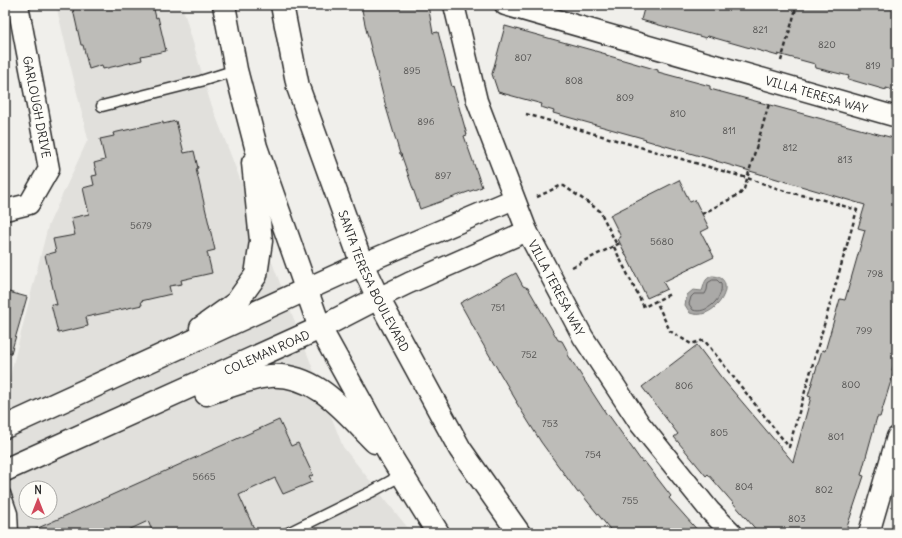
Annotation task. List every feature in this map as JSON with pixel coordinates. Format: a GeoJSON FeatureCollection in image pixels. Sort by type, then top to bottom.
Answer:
{"type":"FeatureCollection","features":[{"type":"Feature","properties":{"kind":"main road"},"geometry":{"type":"LineString","coordinates":[[224,5],[236,70],[256,147],[320,328],[398,467],[438,533]]}},
{"type":"Feature","properties":{"kind":"main road","name":"SANTA TERESA BOULEVARD"},"geometry":{"type":"LineString","coordinates":[[282,5],[298,87],[362,264],[378,298],[460,449],[520,533]]}},
{"type":"Feature","properties":{"kind":"main road"},"geometry":{"type":"LineString","coordinates":[[168,353],[236,302],[256,275],[261,241],[247,112]]}},
{"type":"Feature","properties":{"kind":"main road"},"geometry":{"type":"LineString","coordinates":[[5,427],[306,291],[362,264]]}},
{"type":"Feature","properties":{"kind":"main road","name":"COLEMAN ROAD"},"geometry":{"type":"LineString","coordinates":[[5,470],[320,328],[378,298]]}},
{"type":"Feature","properties":{"kind":"main road"},"geometry":{"type":"LineString","coordinates":[[87,434],[239,383],[270,376],[291,377],[310,383],[328,395],[398,467]]}},
{"type":"Feature","properties":{"kind":"street","name":"GARLOUGH DRIVE"},"geometry":{"type":"LineString","coordinates":[[5,210],[29,204],[49,169],[18,5]]}},
{"type":"Feature","properties":{"kind":"street","name":"VILLA TERESA WAY"},"geometry":{"type":"LineString","coordinates":[[454,5],[477,101],[527,231],[583,336],[640,424],[710,511],[732,533]]}},
{"type":"Feature","properties":{"kind":"street","name":"VILLA TERESA WAY"},"geometry":{"type":"LineString","coordinates":[[505,5],[897,117]]}},
{"type":"Feature","properties":{"kind":"street"},"geometry":{"type":"LineString","coordinates":[[362,264],[515,202]]}},
{"type":"Feature","properties":{"kind":"street","name":"COLEMAN ROAD"},"geometry":{"type":"LineString","coordinates":[[378,298],[527,231]]}},
{"type":"Feature","properties":{"kind":"street"},"geometry":{"type":"LineString","coordinates":[[869,533],[897,437]]}},
{"type":"Feature","properties":{"kind":"lane"},"geometry":{"type":"LineString","coordinates":[[102,106],[201,81],[236,70]]}},
{"type":"Feature","properties":{"kind":"lane"},"geometry":{"type":"LineString","coordinates":[[288,533],[371,492],[398,467]]}},
{"type":"Feature","properties":{"kind":"lane"},"geometry":{"type":"LineString","coordinates":[[5,493],[12,513],[13,533]]}},
{"type":"Feature","properties":{"kind":"path"},"geometry":{"type":"LineString","coordinates":[[702,214],[740,194],[744,189],[797,5]]}},
{"type":"Feature","properties":{"kind":"path"},"geometry":{"type":"LineString","coordinates":[[526,114],[747,178],[788,192],[820,199],[857,210],[789,447],[704,340],[691,344],[670,331],[656,301]]}},
{"type":"Feature","properties":{"kind":"path"},"geometry":{"type":"LineString","coordinates":[[515,202],[560,186],[564,186],[600,211],[619,244],[568,269]]}},
{"type":"Feature","properties":{"kind":"path"},"geometry":{"type":"LineString","coordinates":[[614,247],[644,307],[670,294]]}},
{"type":"Feature","properties":{"kind":"shaded area"},"geometry":{"type":"Polygon","coordinates":[[[56,5],[182,5],[210,101],[343,447],[412,533],[5,533],[5,396],[48,226],[88,139],[56,5]]]}},
{"type":"Feature","properties":{"kind":"water"},"geometry":{"type":"Polygon","coordinates":[[[712,276],[720,278],[725,283],[725,290],[722,298],[716,306],[709,311],[700,314],[690,313],[685,305],[687,295],[693,290],[702,291],[706,280],[712,276]]]}},
{"type":"Feature","properties":{"kind":"building"},"geometry":{"type":"Polygon","coordinates":[[[72,5],[153,5],[156,18],[158,17],[166,51],[141,56],[142,60],[103,69],[102,65],[89,69],[83,45],[81,45],[72,5]]]}},
{"type":"Feature","properties":{"kind":"building"},"geometry":{"type":"Polygon","coordinates":[[[361,5],[428,5],[433,33],[438,32],[452,87],[453,86],[467,135],[464,136],[482,187],[420,209],[400,154],[386,107],[361,5]]]}},
{"type":"Feature","properties":{"kind":"building"},"geometry":{"type":"Polygon","coordinates":[[[645,5],[897,5],[897,91],[886,88],[886,90],[848,79],[849,76],[816,68],[815,64],[778,54],[778,56],[708,36],[706,38],[641,20],[645,5]]]}},
{"type":"Feature","properties":{"kind":"building"},"geometry":{"type":"Polygon","coordinates":[[[505,26],[606,54],[658,70],[658,72],[710,86],[710,89],[897,139],[897,354],[892,370],[894,371],[880,417],[877,417],[861,475],[864,476],[845,533],[759,533],[708,474],[706,476],[674,437],[678,434],[642,387],[697,345],[721,377],[793,462],[811,397],[808,396],[822,350],[825,351],[840,299],[845,300],[865,230],[858,228],[865,205],[645,140],[646,139],[553,113],[554,111],[541,107],[542,104],[498,92],[492,74],[505,26]]]}},
{"type":"Feature","properties":{"kind":"building"},"geometry":{"type":"Polygon","coordinates":[[[176,121],[184,153],[194,151],[198,168],[196,169],[215,250],[207,252],[212,273],[181,280],[182,284],[169,286],[171,294],[141,301],[142,305],[86,317],[88,326],[58,333],[51,304],[57,305],[45,255],[56,252],[53,239],[75,235],[71,218],[89,214],[83,188],[94,185],[92,176],[97,175],[94,163],[105,160],[100,139],[114,136],[113,133],[163,122],[163,124],[176,121]]]}},
{"type":"Feature","properties":{"kind":"building"},"geometry":{"type":"Polygon","coordinates":[[[679,180],[690,202],[695,200],[709,228],[701,232],[714,257],[663,282],[667,289],[647,298],[618,239],[621,237],[610,215],[679,180]]]}},
{"type":"Feature","properties":{"kind":"building"},"geometry":{"type":"Polygon","coordinates":[[[516,273],[523,286],[528,288],[558,340],[562,341],[568,355],[607,415],[608,414],[642,462],[644,461],[671,496],[669,498],[700,533],[613,533],[580,492],[578,493],[541,442],[516,402],[460,303],[516,273]]]}},
{"type":"Feature","properties":{"kind":"building"},"geometry":{"type":"Polygon","coordinates":[[[5,291],[27,297],[11,353],[5,353],[5,291]]]}},
{"type":"Feature","properties":{"kind":"building"},"geometry":{"type":"Polygon","coordinates":[[[279,420],[291,446],[298,443],[313,475],[309,477],[312,482],[283,494],[275,478],[239,495],[256,533],[153,533],[148,521],[122,533],[27,533],[279,420]]]}}]}
